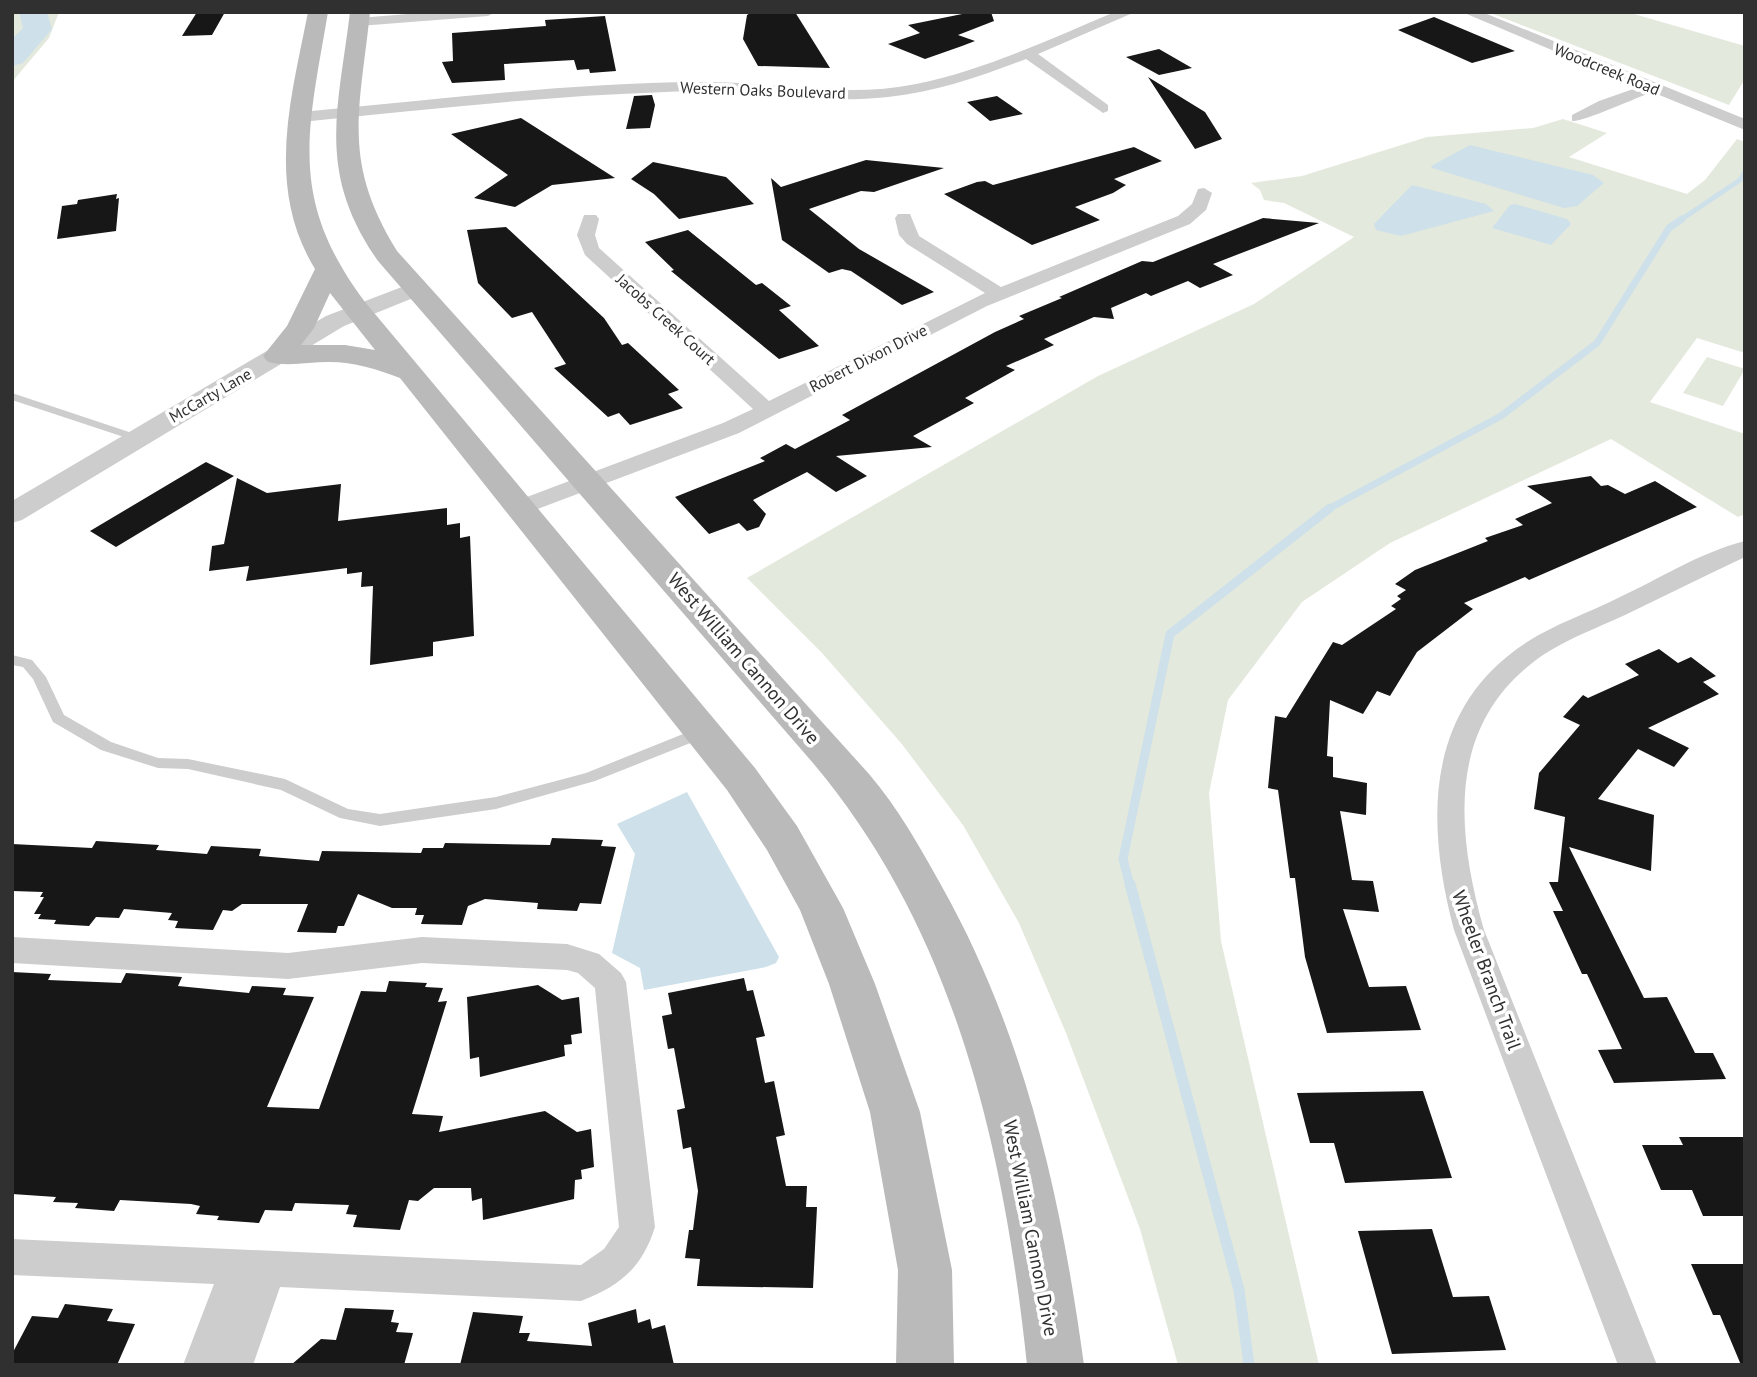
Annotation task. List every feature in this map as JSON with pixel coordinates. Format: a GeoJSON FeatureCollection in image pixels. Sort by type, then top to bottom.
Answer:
{"type":"FeatureCollection","features":[{"type":"Feature","properties":{"kind":"main road"},"geometry":{"type":"LineString","coordinates":[[318,12],[301,117],[298,183],[304,216],[328,269],[356,311],[411,372],[704,732],[782,838],[821,908],[852,984],[897,1125],[925,1270],[925,1365]]}},
{"type":"Feature","properties":{"kind":"main road","name":"West William Cannon Drive"},"geometry":{"type":"LineString","coordinates":[[360,17],[349,112],[349,172],[356,197],[387,255],[827,753],[879,817],[931,909],[975,1003],[1018,1143],[1048,1298],[1056,1365]]}},
{"type":"Feature","properties":{"kind":"main road"},"geometry":{"type":"LineString","coordinates":[[278,356],[299,328],[328,269]]}},
{"type":"Feature","properties":{"kind":"main road"},"geometry":{"type":"LineString","coordinates":[[278,356],[319,352],[367,355],[411,372]]}},
{"type":"Feature","properties":{"kind":"street"},"geometry":{"type":"LineString","coordinates":[[360,17],[488,12]]}},
{"type":"Feature","properties":{"kind":"street","name":"Western Oaks Boulevard"},"geometry":{"type":"LineString","coordinates":[[301,117],[654,87],[721,86],[830,94],[888,93],[937,83],[1027,53],[1128,12]]}},
{"type":"Feature","properties":{"kind":"street","name":"Woodcreek Road"},"geometry":{"type":"LineString","coordinates":[[1469,12],[1740,123]]}},
{"type":"Feature","properties":{"kind":"street"},"geometry":{"type":"LineString","coordinates":[[1027,53],[1102,108]]}},
{"type":"Feature","properties":{"kind":"street"},"geometry":{"type":"LineString","coordinates":[[1578,118],[1604,104],[1653,88]]}},
{"type":"Feature","properties":{"kind":"street","name":"Robert Dixon Drive"},"geometry":{"type":"LineString","coordinates":[[519,508],[731,428],[999,293],[1184,220],[1200,206],[1204,193]]}},
{"type":"Feature","properties":{"kind":"street"},"geometry":{"type":"LineString","coordinates":[[904,218],[908,235],[913,240],[999,293]]}},
{"type":"Feature","properties":{"kind":"street","name":"Jacobs Creek Court"},"geometry":{"type":"LineString","coordinates":[[590,219],[585,227],[585,239],[591,251],[767,410]]}},
{"type":"Feature","properties":{"kind":"street","name":"McCarty Lane"},"geometry":{"type":"LineString","coordinates":[[12,514],[356,311],[415,289]]}},
{"type":"Feature","properties":{"kind":"street","name":"Wheeler Branch Trail"},"geometry":{"type":"LineString","coordinates":[[1638,1365],[1469,930],[1452,865],[1447,831],[1448,794],[1456,756],[1479,704],[1513,665],[1555,637],[1740,555]]}},
{"type":"Feature","properties":{"kind":"street"},"geometry":{"type":"LineString","coordinates":[[12,950],[288,966],[422,950],[567,957],[588,963],[610,982],[637,1227],[632,1246],[618,1262],[598,1277],[581,1283],[12,1257]]}},
{"type":"Feature","properties":{"kind":"street"},"geometry":{"type":"LineString","coordinates":[[202,1365],[253,1270]]}},
{"type":"Feature","properties":{"kind":"street"},"geometry":{"type":"LineString","coordinates":[[233,1365],[253,1270]]}},
{"type":"Feature","properties":{"kind":"lane"},"geometry":{"type":"LineString","coordinates":[[12,396],[137,438]]}},
{"type":"Feature","properties":{"kind":"lane"},"geometry":{"type":"LineString","coordinates":[[12,660],[27,663],[39,677],[58,718],[106,746],[158,763],[216,769],[285,785],[345,814],[380,820],[496,803],[590,777],[704,732]]}},
{"type":"Feature","properties":{"kind":"shaded area"},"geometry":{"type":"Polygon","coordinates":[[[12,12],[59,12],[49,38],[12,82],[12,12]]]}},
{"type":"Feature","properties":{"kind":"shaded area"},"geometry":{"type":"Polygon","coordinates":[[[1488,12],[1627,12],[1745,46],[1745,79],[1729,105],[1488,12]]]}},
{"type":"Feature","properties":{"kind":"shaded area"},"geometry":{"type":"Polygon","coordinates":[[[1563,119],[1607,133],[1569,157],[1687,194],[1705,180],[1737,139],[1745,142],[1745,353],[1697,338],[1650,402],[1745,434],[1745,514],[1738,517],[1611,439],[1390,543],[1302,602],[1228,700],[1209,793],[1221,941],[1319,1365],[1178,1365],[1140,1229],[1066,1033],[1019,923],[963,825],[901,743],[822,653],[747,578],[1098,376],[1254,304],[1354,237],[1284,203],[1264,200],[1260,190],[1251,183],[1302,176],[1427,137],[1533,128],[1563,119]]]}},
{"type":"Feature","properties":{"kind":"shaded area"},"geometry":{"type":"Polygon","coordinates":[[[1470,145],[1593,175],[1604,183],[1577,206],[1564,208],[1432,168],[1431,166],[1470,145]]]}},
{"type":"Feature","properties":{"kind":"shaded area"},"geometry":{"type":"Polygon","coordinates":[[[1412,185],[1486,204],[1494,211],[1401,236],[1376,230],[1374,224],[1412,185]]]}},
{"type":"Feature","properties":{"kind":"shaded area"},"geometry":{"type":"Polygon","coordinates":[[[1515,204],[1567,219],[1571,224],[1551,245],[1492,228],[1510,205],[1515,204]]]}},
{"type":"Feature","properties":{"kind":"shaded area"},"geometry":{"type":"Polygon","coordinates":[[[1707,357],[1745,369],[1723,406],[1683,393],[1707,357]]]}},
{"type":"Feature","properties":{"kind":"shaded area"},"geometry":{"type":"Polygon","coordinates":[[[687,792],[779,957],[776,963],[766,967],[644,990],[640,968],[612,953],[635,854],[617,824],[687,792]]]}},
{"type":"Feature","properties":{"kind":"building"},"geometry":{"type":"Polygon","coordinates":[[[197,12],[225,12],[212,35],[182,36],[197,12]]]}},
{"type":"Feature","properties":{"kind":"building"},"geometry":{"type":"Polygon","coordinates":[[[752,12],[795,12],[830,68],[758,66],[743,39],[747,15],[752,12]]]}},
{"type":"Feature","properties":{"kind":"building"},"geometry":{"type":"Polygon","coordinates":[[[972,12],[991,12],[994,21],[958,35],[975,41],[962,46],[925,59],[888,44],[920,33],[908,25],[972,12]]]}},
{"type":"Feature","properties":{"kind":"building"},"geometry":{"type":"Polygon","coordinates":[[[605,16],[616,71],[590,73],[589,69],[577,70],[574,60],[504,64],[505,80],[452,83],[442,62],[453,61],[452,33],[546,26],[545,20],[605,16]]]}},
{"type":"Feature","properties":{"kind":"building"},"geometry":{"type":"Polygon","coordinates":[[[1434,17],[1515,51],[1472,63],[1398,30],[1434,17]]]}},
{"type":"Feature","properties":{"kind":"building"},"geometry":{"type":"Polygon","coordinates":[[[1159,49],[1192,68],[1159,75],[1126,57],[1159,49]]]}},
{"type":"Feature","properties":{"kind":"building"},"geometry":{"type":"Polygon","coordinates":[[[1148,77],[1205,112],[1222,139],[1195,149],[1148,77]]]}},
{"type":"Feature","properties":{"kind":"building"},"geometry":{"type":"Polygon","coordinates":[[[652,95],[655,105],[650,128],[626,129],[634,96],[652,95]]]}},
{"type":"Feature","properties":{"kind":"building"},"geometry":{"type":"Polygon","coordinates":[[[997,96],[1023,114],[990,121],[967,102],[997,96]]]}},
{"type":"Feature","properties":{"kind":"building"},"geometry":{"type":"Polygon","coordinates":[[[521,118],[615,178],[552,185],[515,207],[474,198],[508,175],[451,134],[521,118]]]}},
{"type":"Feature","properties":{"kind":"building"},"geometry":{"type":"Polygon","coordinates":[[[1134,147],[1162,161],[1114,179],[1126,185],[1113,193],[1075,207],[1100,220],[1032,245],[944,194],[977,182],[985,181],[993,185],[1134,147]]]}},
{"type":"Feature","properties":{"kind":"building"},"geometry":{"type":"Polygon","coordinates":[[[866,160],[944,168],[874,192],[861,191],[809,209],[859,249],[934,292],[902,305],[851,271],[842,269],[829,273],[782,240],[771,178],[781,187],[866,160]]]}},
{"type":"Feature","properties":{"kind":"building"},"geometry":{"type":"Polygon","coordinates":[[[653,162],[726,177],[754,204],[679,219],[654,194],[631,179],[653,162]]]}},
{"type":"Feature","properties":{"kind":"building"},"geometry":{"type":"Polygon","coordinates":[[[117,194],[116,199],[119,198],[116,231],[57,239],[62,206],[77,204],[78,200],[117,194]]]}},
{"type":"Feature","properties":{"kind":"building"},"geometry":{"type":"Polygon","coordinates":[[[1263,218],[1319,223],[1213,264],[1233,275],[1200,288],[1188,281],[1151,296],[1146,293],[1111,308],[1114,319],[1094,317],[1044,339],[1054,345],[1006,366],[1015,370],[965,398],[974,403],[913,436],[932,447],[836,456],[867,476],[836,492],[807,472],[753,500],[766,514],[759,527],[747,531],[739,523],[709,534],[675,497],[765,461],[760,458],[786,444],[795,449],[850,420],[842,415],[1024,319],[1019,316],[1062,298],[1059,297],[1142,261],[1153,262],[1263,218]]]}},
{"type":"Feature","properties":{"kind":"building"},"geometry":{"type":"Polygon","coordinates":[[[506,227],[604,318],[622,345],[628,343],[679,390],[668,394],[683,408],[630,425],[619,413],[608,417],[554,368],[566,364],[532,312],[512,318],[478,283],[467,230],[506,227]]]}},
{"type":"Feature","properties":{"kind":"building"},"geometry":{"type":"Polygon","coordinates":[[[688,230],[756,285],[762,283],[791,306],[779,310],[819,346],[779,359],[671,271],[674,270],[645,242],[688,230]]]}},
{"type":"Feature","properties":{"kind":"building"},"geometry":{"type":"Polygon","coordinates":[[[206,462],[234,476],[116,547],[90,531],[206,462]]]}},
{"type":"Feature","properties":{"kind":"building"},"geometry":{"type":"Polygon","coordinates":[[[1591,476],[1601,486],[1608,485],[1625,494],[1655,481],[1697,507],[1529,580],[1525,577],[1464,603],[1473,609],[1417,652],[1390,696],[1377,691],[1363,714],[1330,700],[1327,756],[1333,757],[1333,777],[1367,783],[1366,815],[1340,811],[1352,880],[1373,881],[1379,912],[1343,909],[1369,987],[1406,986],[1421,1030],[1327,1033],[1305,957],[1295,878],[1290,878],[1278,790],[1268,788],[1275,716],[1286,718],[1333,642],[1342,645],[1396,609],[1391,606],[1401,599],[1397,596],[1406,590],[1395,584],[1415,570],[1488,541],[1485,538],[1523,525],[1515,519],[1552,503],[1527,486],[1591,476]]]}},
{"type":"Feature","properties":{"kind":"building"},"geometry":{"type":"Polygon","coordinates":[[[237,478],[267,493],[341,484],[338,521],[447,508],[447,525],[460,523],[460,538],[470,536],[474,636],[433,642],[433,656],[370,665],[373,586],[361,587],[362,572],[347,574],[347,568],[246,581],[249,566],[209,571],[212,546],[224,544],[237,478]]]}},
{"type":"Feature","properties":{"kind":"building"},"geometry":{"type":"Polygon","coordinates":[[[1659,649],[1678,663],[1691,657],[1716,676],[1703,682],[1719,694],[1648,728],[1689,748],[1674,767],[1638,749],[1598,799],[1654,815],[1651,871],[1569,847],[1644,998],[1667,997],[1695,1053],[1713,1053],[1726,1079],[1614,1083],[1598,1050],[1622,1049],[1587,974],[1582,974],[1553,911],[1563,911],[1549,882],[1558,882],[1565,817],[1534,809],[1539,773],[1580,725],[1563,717],[1583,695],[1588,698],[1639,675],[1625,664],[1659,649]]]}},
{"type":"Feature","properties":{"kind":"building"},"geometry":{"type":"Polygon","coordinates":[[[552,838],[603,840],[601,846],[616,847],[601,904],[580,903],[577,911],[537,909],[538,903],[485,899],[468,906],[462,925],[421,924],[424,915],[415,915],[417,908],[392,908],[358,894],[344,926],[338,926],[336,933],[297,932],[308,904],[242,904],[232,911],[223,910],[213,930],[175,928],[178,921],[168,920],[172,913],[124,909],[119,918],[96,917],[89,926],[54,924],[56,920],[38,919],[41,914],[34,914],[44,897],[40,897],[43,892],[12,891],[12,844],[92,848],[96,841],[159,845],[156,850],[207,854],[211,846],[261,849],[259,856],[319,861],[322,851],[421,853],[423,848],[443,848],[445,843],[550,845],[552,838]]]}},
{"type":"Feature","properties":{"kind":"building"},"geometry":{"type":"Polygon","coordinates":[[[12,972],[51,974],[48,980],[121,983],[126,973],[182,977],[178,986],[249,993],[252,986],[286,988],[283,995],[314,997],[267,1107],[319,1109],[361,991],[386,992],[389,981],[427,983],[425,987],[443,988],[438,1002],[447,1001],[412,1114],[443,1116],[439,1132],[545,1111],[577,1132],[591,1129],[594,1167],[581,1170],[582,1179],[575,1180],[574,1199],[483,1220],[482,1198],[472,1201],[471,1188],[434,1188],[418,1201],[409,1200],[400,1230],[353,1227],[357,1215],[346,1214],[349,1205],[295,1203],[292,1211],[265,1210],[259,1223],[217,1220],[219,1216],[196,1214],[200,1206],[191,1204],[120,1200],[114,1211],[75,1208],[78,1203],[53,1202],[56,1197],[12,1194],[12,972]]]}},
{"type":"Feature","properties":{"kind":"building"},"geometry":{"type":"Polygon","coordinates":[[[744,978],[747,991],[753,990],[765,1036],[756,1038],[765,1083],[774,1081],[785,1135],[776,1137],[786,1186],[807,1186],[806,1207],[817,1207],[813,1288],[697,1286],[700,1259],[685,1258],[689,1230],[693,1230],[698,1191],[691,1147],[683,1149],[677,1110],[685,1108],[674,1048],[668,1049],[662,1016],[672,1014],[668,993],[744,978]]]}},
{"type":"Feature","properties":{"kind":"building"},"geometry":{"type":"Polygon","coordinates":[[[538,985],[562,1000],[579,997],[582,1033],[571,1035],[572,1044],[564,1045],[565,1056],[480,1077],[479,1057],[470,1059],[467,997],[538,985]]]}},
{"type":"Feature","properties":{"kind":"building"},"geometry":{"type":"Polygon","coordinates":[[[1423,1091],[1452,1178],[1345,1183],[1334,1143],[1310,1143],[1297,1093],[1423,1091]]]}},
{"type":"Feature","properties":{"kind":"building"},"geometry":{"type":"Polygon","coordinates":[[[1679,1137],[1745,1137],[1745,1216],[1703,1216],[1692,1190],[1661,1190],[1642,1145],[1683,1145],[1679,1137]]]}},
{"type":"Feature","properties":{"kind":"building"},"geometry":{"type":"Polygon","coordinates":[[[1432,1229],[1453,1297],[1489,1296],[1506,1350],[1392,1354],[1358,1231],[1432,1229]]]}},
{"type":"Feature","properties":{"kind":"building"},"geometry":{"type":"Polygon","coordinates":[[[1691,1264],[1745,1264],[1745,1365],[1741,1365],[1720,1315],[1713,1315],[1691,1264]]]}},
{"type":"Feature","properties":{"kind":"building"},"geometry":{"type":"Polygon","coordinates":[[[65,1304],[113,1309],[107,1321],[135,1324],[117,1365],[12,1365],[12,1354],[32,1316],[58,1318],[65,1304]]]}},
{"type":"Feature","properties":{"kind":"building"},"geometry":{"type":"Polygon","coordinates":[[[345,1308],[394,1310],[391,1322],[399,1323],[396,1332],[413,1333],[404,1365],[291,1365],[321,1339],[336,1340],[345,1308]]]}},
{"type":"Feature","properties":{"kind":"building"},"geometry":{"type":"Polygon","coordinates":[[[636,1309],[638,1323],[650,1319],[652,1329],[665,1325],[674,1365],[460,1365],[473,1312],[523,1316],[519,1333],[530,1333],[527,1341],[592,1346],[588,1323],[636,1309]]]}},
{"type":"Feature","properties":{"kind":"waterway"},"geometry":{"type":"LineString","coordinates":[[12,57],[38,29],[33,12]]}},
{"type":"Feature","properties":{"kind":"waterway"},"geometry":{"type":"LineString","coordinates":[[1679,221],[1740,180],[1745,172]]}},
{"type":"Feature","properties":{"kind":"waterway"},"geometry":{"type":"LineString","coordinates":[[1328,509],[1501,416],[1597,343],[1669,228],[1682,219]]}},
{"type":"Feature","properties":{"kind":"waterway"},"geometry":{"type":"LineString","coordinates":[[1130,886],[1123,859],[1170,634],[1330,508]]}},
{"type":"Feature","properties":{"kind":"waterway"},"geometry":{"type":"LineString","coordinates":[[1130,884],[1239,1290],[1249,1365]]}}]}
